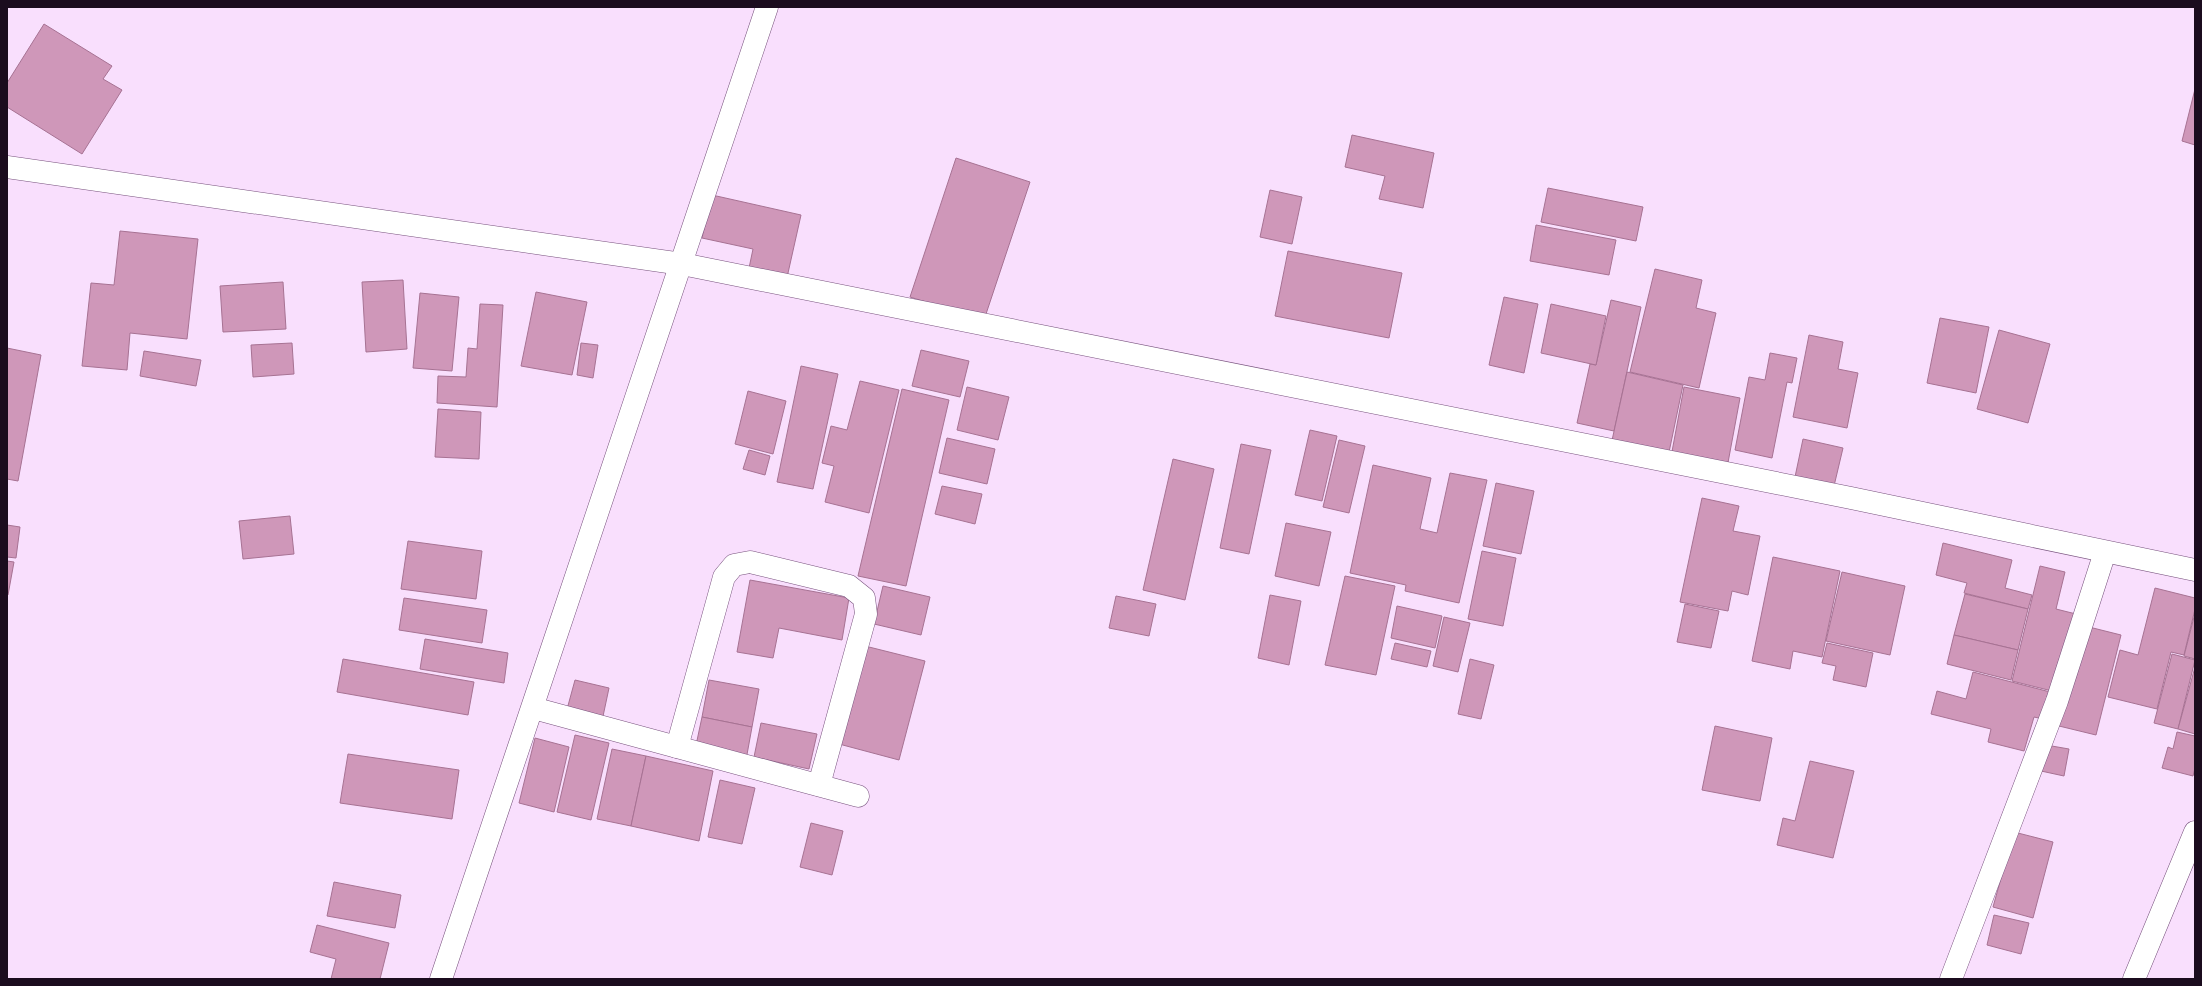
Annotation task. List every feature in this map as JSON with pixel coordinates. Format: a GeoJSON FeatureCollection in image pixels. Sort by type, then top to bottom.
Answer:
{"type":"FeatureCollection","features":[{"type":"Feature","properties":{"kind":"street"},"geometry":{"type":"LineString","coordinates":[[441,979],[767,7]]}},
{"type":"Feature","properties":{"kind":"street"},"geometry":{"type":"LineString","coordinates":[[7,167],[682,264],[1851,498],[2195,570]]}},
{"type":"Feature","properties":{"kind":"street"},"geometry":{"type":"LineString","coordinates":[[1951,979],[2057,701],[2105,552]]}},
{"type":"Feature","properties":{"kind":"street"},"geometry":{"type":"LineString","coordinates":[[677,747],[724,577],[734,565],[750,562],[849,586],[864,598],[866,614],[819,785]]}},
{"type":"Feature","properties":{"kind":"street"},"geometry":{"type":"LineString","coordinates":[[533,708],[858,796]]}},
{"type":"Feature","properties":{"kind":"street"},"geometry":{"type":"LineString","coordinates":[[2134,979],[2195,832]]}},
{"type":"Feature","properties":{"kind":"building"},"geometry":{"type":"Polygon","coordinates":[[[44,24],[112,66],[103,79],[122,90],[82,154],[7,107],[7,83],[44,24]]]}},
{"type":"Feature","properties":{"kind":"building"},"geometry":{"type":"Polygon","coordinates":[[[2195,89],[2195,145],[2182,141],[2195,89]]]}},
{"type":"Feature","properties":{"kind":"building"},"geometry":{"type":"Polygon","coordinates":[[[1352,135],[1434,153],[1423,208],[1379,199],[1385,176],[1345,167],[1352,135]]]}},
{"type":"Feature","properties":{"kind":"building"},"geometry":{"type":"Polygon","coordinates":[[[956,158],[1030,182],[984,320],[910,297],[956,158]]]}},
{"type":"Feature","properties":{"kind":"building"},"geometry":{"type":"Polygon","coordinates":[[[1548,188],[1643,207],[1636,241],[1541,222],[1548,188]]]}},
{"type":"Feature","properties":{"kind":"building"},"geometry":{"type":"Polygon","coordinates":[[[1270,190],[1302,197],[1292,244],[1260,237],[1270,190]]]}},
{"type":"Feature","properties":{"kind":"building"},"geometry":{"type":"Polygon","coordinates":[[[712,195],[801,215],[786,282],[748,273],[753,249],[702,238],[712,195]]]}},
{"type":"Feature","properties":{"kind":"building"},"geometry":{"type":"Polygon","coordinates":[[[1536,225],[1616,240],[1609,275],[1530,261],[1536,225]]]}},
{"type":"Feature","properties":{"kind":"building"},"geometry":{"type":"Polygon","coordinates":[[[120,231],[198,239],[187,339],[130,333],[127,370],[82,366],[91,283],[114,285],[120,231]]]}},
{"type":"Feature","properties":{"kind":"building"},"geometry":{"type":"Polygon","coordinates":[[[1288,251],[1402,273],[1389,338],[1275,316],[1288,251]]]}},
{"type":"Feature","properties":{"kind":"building"},"geometry":{"type":"Polygon","coordinates":[[[1655,269],[1702,280],[1696,308],[1716,313],[1699,388],[1630,372],[1655,269]]]}},
{"type":"Feature","properties":{"kind":"building"},"geometry":{"type":"Polygon","coordinates":[[[403,280],[407,349],[366,352],[362,282],[403,280]]]}},
{"type":"Feature","properties":{"kind":"building"},"geometry":{"type":"Polygon","coordinates":[[[283,282],[286,329],[223,332],[220,286],[283,282]]]}},
{"type":"Feature","properties":{"kind":"building"},"geometry":{"type":"Polygon","coordinates":[[[536,292],[587,302],[572,375],[521,366],[536,292]]]}},
{"type":"Feature","properties":{"kind":"building"},"geometry":{"type":"Polygon","coordinates":[[[420,293],[459,297],[452,371],[413,368],[420,293]]]}},
{"type":"Feature","properties":{"kind":"building"},"geometry":{"type":"Polygon","coordinates":[[[1504,297],[1538,304],[1524,373],[1489,365],[1504,297]]]}},
{"type":"Feature","properties":{"kind":"building"},"geometry":{"type":"Polygon","coordinates":[[[1611,300],[1641,307],[1614,431],[1577,423],[1590,364],[1596,365],[1611,300]]]}},
{"type":"Feature","properties":{"kind":"building"},"geometry":{"type":"Polygon","coordinates":[[[480,304],[503,305],[497,407],[437,403],[438,376],[466,377],[468,348],[477,349],[480,304]]]}},
{"type":"Feature","properties":{"kind":"building"},"geometry":{"type":"Polygon","coordinates":[[[1551,304],[1606,316],[1596,365],[1541,353],[1551,304]]]}},
{"type":"Feature","properties":{"kind":"building"},"geometry":{"type":"Polygon","coordinates":[[[1940,318],[1989,327],[1976,393],[1927,383],[1940,318]]]}},
{"type":"Feature","properties":{"kind":"building"},"geometry":{"type":"Polygon","coordinates":[[[1999,330],[2050,344],[2028,423],[1977,409],[1999,330]]]}},
{"type":"Feature","properties":{"kind":"building"},"geometry":{"type":"Polygon","coordinates":[[[1809,335],[1843,342],[1838,369],[1858,373],[1847,428],[1793,417],[1809,335]]]}},
{"type":"Feature","properties":{"kind":"building"},"geometry":{"type":"Polygon","coordinates":[[[292,343],[294,374],[253,377],[251,345],[292,343]]]}},
{"type":"Feature","properties":{"kind":"building"},"geometry":{"type":"Polygon","coordinates":[[[581,343],[598,345],[593,378],[577,375],[581,343]]]}},
{"type":"Feature","properties":{"kind":"building"},"geometry":{"type":"Polygon","coordinates":[[[7,348],[41,355],[18,481],[7,479],[7,348]]]}},
{"type":"Feature","properties":{"kind":"building"},"geometry":{"type":"Polygon","coordinates":[[[921,350],[969,361],[960,397],[912,386],[921,350]]]}},
{"type":"Feature","properties":{"kind":"building"},"geometry":{"type":"Polygon","coordinates":[[[144,351],[201,360],[196,386],[140,376],[144,351]]]}},
{"type":"Feature","properties":{"kind":"building"},"geometry":{"type":"Polygon","coordinates":[[[1770,353],[1797,358],[1792,383],[1787,382],[1772,458],[1735,450],[1749,377],[1765,380],[1770,353]]]}},
{"type":"Feature","properties":{"kind":"building"},"geometry":{"type":"Polygon","coordinates":[[[801,366],[838,374],[813,489],[777,482],[801,366]]]}},
{"type":"Feature","properties":{"kind":"building"},"geometry":{"type":"Polygon","coordinates":[[[1627,372],[1683,385],[1668,457],[1611,445],[1627,372]]]}},
{"type":"Feature","properties":{"kind":"building"},"geometry":{"type":"Polygon","coordinates":[[[860,381],[899,390],[869,513],[825,502],[834,466],[822,463],[831,426],[847,430],[860,381]]]}},
{"type":"Feature","properties":{"kind":"building"},"geometry":{"type":"Polygon","coordinates":[[[967,387],[1009,397],[998,440],[957,430],[967,387]]]}},
{"type":"Feature","properties":{"kind":"building"},"geometry":{"type":"Polygon","coordinates":[[[1684,387],[1740,398],[1727,468],[1671,457],[1684,387]]]}},
{"type":"Feature","properties":{"kind":"building"},"geometry":{"type":"Polygon","coordinates":[[[902,389],[949,400],[906,586],[858,576],[902,389]]]}},
{"type":"Feature","properties":{"kind":"building"},"geometry":{"type":"Polygon","coordinates":[[[748,391],[786,401],[773,454],[735,444],[748,391]]]}},
{"type":"Feature","properties":{"kind":"building"},"geometry":{"type":"Polygon","coordinates":[[[438,409],[481,412],[479,459],[435,457],[438,409]]]}},
{"type":"Feature","properties":{"kind":"building"},"geometry":{"type":"Polygon","coordinates":[[[1310,430],[1337,436],[1322,501],[1295,495],[1310,430]]]}},
{"type":"Feature","properties":{"kind":"building"},"geometry":{"type":"Polygon","coordinates":[[[947,438],[995,449],[987,484],[939,473],[947,438]]]}},
{"type":"Feature","properties":{"kind":"building"},"geometry":{"type":"Polygon","coordinates":[[[1803,439],[1843,448],[1834,486],[1795,477],[1803,439]]]}},
{"type":"Feature","properties":{"kind":"building"},"geometry":{"type":"Polygon","coordinates":[[[1339,440],[1365,446],[1349,513],[1323,507],[1339,440]]]}},
{"type":"Feature","properties":{"kind":"building"},"geometry":{"type":"Polygon","coordinates":[[[1241,444],[1271,450],[1249,554],[1220,548],[1241,444]]]}},
{"type":"Feature","properties":{"kind":"building"},"geometry":{"type":"Polygon","coordinates":[[[749,450],[770,456],[765,475],[743,469],[749,450]]]}},
{"type":"Feature","properties":{"kind":"building"},"geometry":{"type":"Polygon","coordinates":[[[1173,459],[1214,469],[1185,600],[1143,590],[1173,459]]]}},
{"type":"Feature","properties":{"kind":"building"},"geometry":{"type":"Polygon","coordinates":[[[1373,465],[1431,478],[1420,529],[1437,533],[1450,473],[1487,480],[1459,603],[1405,591],[1406,585],[1350,573],[1373,465]]]}},
{"type":"Feature","properties":{"kind":"building"},"geometry":{"type":"Polygon","coordinates":[[[1496,483],[1534,491],[1521,554],[1483,546],[1496,483]]]}},
{"type":"Feature","properties":{"kind":"building"},"geometry":{"type":"Polygon","coordinates":[[[942,486],[982,494],[975,524],[935,514],[942,486]]]}},
{"type":"Feature","properties":{"kind":"building"},"geometry":{"type":"Polygon","coordinates":[[[1702,498],[1739,506],[1733,531],[1760,536],[1748,595],[1732,591],[1728,611],[1680,602],[1702,498]]]}},
{"type":"Feature","properties":{"kind":"building"},"geometry":{"type":"Polygon","coordinates":[[[290,516],[294,554],[243,559],[239,521],[290,516]]]}},
{"type":"Feature","properties":{"kind":"building"},"geometry":{"type":"Polygon","coordinates":[[[1286,523],[1331,532],[1319,586],[1275,576],[1286,523]]]}},
{"type":"Feature","properties":{"kind":"building"},"geometry":{"type":"Polygon","coordinates":[[[7,525],[20,527],[16,558],[7,557],[7,525]]]}},
{"type":"Feature","properties":{"kind":"building"},"geometry":{"type":"Polygon","coordinates":[[[408,541],[482,551],[476,599],[401,589],[408,541]]]}},
{"type":"Feature","properties":{"kind":"building"},"geometry":{"type":"Polygon","coordinates":[[[1943,543],[2012,560],[2005,588],[2032,595],[2028,609],[1964,593],[1967,583],[1936,575],[1943,543]]]}},
{"type":"Feature","properties":{"kind":"building"},"geometry":{"type":"Polygon","coordinates":[[[1482,551],[1516,558],[1503,626],[1468,619],[1482,551]]]}},
{"type":"Feature","properties":{"kind":"building"},"geometry":{"type":"Polygon","coordinates":[[[1773,557],[1840,571],[1822,657],[1793,651],[1790,669],[1752,661],[1773,557]]]}},
{"type":"Feature","properties":{"kind":"building"},"geometry":{"type":"Polygon","coordinates":[[[7,561],[14,562],[8,595],[7,595],[7,561]]]}},
{"type":"Feature","properties":{"kind":"building"},"geometry":{"type":"Polygon","coordinates":[[[2040,566],[2065,572],[2056,609],[2076,614],[2056,692],[2012,681],[2040,566]]]}},
{"type":"Feature","properties":{"kind":"building"},"geometry":{"type":"Polygon","coordinates":[[[1842,572],[1905,586],[1890,655],[1826,641],[1842,572]]]}},
{"type":"Feature","properties":{"kind":"building"},"geometry":{"type":"Polygon","coordinates":[[[1345,576],[1395,586],[1376,675],[1325,665],[1345,576]]]}},
{"type":"Feature","properties":{"kind":"building"},"geometry":{"type":"Polygon","coordinates":[[[750,580],[849,598],[842,640],[779,628],[773,658],[737,652],[750,580]]]}},
{"type":"Feature","properties":{"kind":"building"},"geometry":{"type":"Polygon","coordinates":[[[883,586],[930,597],[921,635],[874,624],[883,586]]]}},
{"type":"Feature","properties":{"kind":"building"},"geometry":{"type":"Polygon","coordinates":[[[2155,588],[2195,598],[2195,609],[2184,655],[2171,652],[2157,709],[2108,697],[2120,650],[2138,655],[2155,588]]]}},
{"type":"Feature","properties":{"kind":"building"},"geometry":{"type":"Polygon","coordinates":[[[1965,594],[2028,609],[2018,650],[1954,635],[1965,594]]]}},
{"type":"Feature","properties":{"kind":"building"},"geometry":{"type":"Polygon","coordinates":[[[1270,595],[1301,601],[1289,665],[1258,658],[1270,595]]]}},
{"type":"Feature","properties":{"kind":"building"},"geometry":{"type":"Polygon","coordinates":[[[1116,596],[1156,604],[1149,636],[1109,628],[1116,596]]]}},
{"type":"Feature","properties":{"kind":"building"},"geometry":{"type":"Polygon","coordinates":[[[404,598],[487,610],[482,643],[399,630],[404,598]]]}},
{"type":"Feature","properties":{"kind":"building"},"geometry":{"type":"Polygon","coordinates":[[[1685,604],[1719,611],[1711,648],[1677,642],[1685,604]]]}},
{"type":"Feature","properties":{"kind":"building"},"geometry":{"type":"Polygon","coordinates":[[[1397,606],[1442,616],[1435,648],[1391,638],[1397,606]]]}},
{"type":"Feature","properties":{"kind":"building"},"geometry":{"type":"Polygon","coordinates":[[[2195,613],[2195,659],[2184,656],[2195,613]]]}},
{"type":"Feature","properties":{"kind":"building"},"geometry":{"type":"Polygon","coordinates":[[[1444,617],[1470,623],[1458,672],[1433,666],[1444,617]]]}},
{"type":"Feature","properties":{"kind":"building"},"geometry":{"type":"Polygon","coordinates":[[[2085,626],[2121,635],[2096,735],[2059,726],[2085,626]]]}},
{"type":"Feature","properties":{"kind":"building"},"geometry":{"type":"Polygon","coordinates":[[[1954,635],[2018,650],[2011,680],[1947,664],[1954,635]]]}},
{"type":"Feature","properties":{"kind":"building"},"geometry":{"type":"Polygon","coordinates":[[[425,639],[508,653],[504,683],[420,669],[425,639]]]}},
{"type":"Feature","properties":{"kind":"building"},"geometry":{"type":"Polygon","coordinates":[[[1395,643],[1431,651],[1427,667],[1391,659],[1395,643]]]}},
{"type":"Feature","properties":{"kind":"building"},"geometry":{"type":"Polygon","coordinates":[[[1827,643],[1873,653],[1866,687],[1833,680],[1836,666],[1822,663],[1827,643]]]}},
{"type":"Feature","properties":{"kind":"building"},"geometry":{"type":"Polygon","coordinates":[[[865,646],[925,661],[899,760],[839,744],[865,646]]]}},
{"type":"Feature","properties":{"kind":"building"},"geometry":{"type":"Polygon","coordinates":[[[2172,654],[2195,660],[2178,729],[2154,723],[2172,654]]]}},
{"type":"Feature","properties":{"kind":"building"},"geometry":{"type":"Polygon","coordinates":[[[343,659],[474,682],[468,715],[337,692],[343,659]]]}},
{"type":"Feature","properties":{"kind":"building"},"geometry":{"type":"Polygon","coordinates":[[[1470,659],[1494,665],[1481,719],[1458,714],[1470,659]]]}},
{"type":"Feature","properties":{"kind":"building"},"geometry":{"type":"Polygon","coordinates":[[[2195,667],[2195,734],[2178,729],[2195,667]]]}},
{"type":"Feature","properties":{"kind":"building"},"geometry":{"type":"Polygon","coordinates":[[[1973,672],[2054,693],[2047,720],[2034,717],[2024,751],[1988,742],[1991,729],[1931,714],[1937,691],[1966,699],[1973,672]]]}},
{"type":"Feature","properties":{"kind":"building"},"geometry":{"type":"Polygon","coordinates":[[[575,680],[609,688],[602,721],[566,713],[575,680]]]}},
{"type":"Feature","properties":{"kind":"building"},"geometry":{"type":"Polygon","coordinates":[[[709,680],[759,689],[752,727],[702,717],[709,680]]]}},
{"type":"Feature","properties":{"kind":"building"},"geometry":{"type":"Polygon","coordinates":[[[702,717],[752,727],[746,760],[695,750],[702,717]]]}},
{"type":"Feature","properties":{"kind":"building"},"geometry":{"type":"Polygon","coordinates":[[[761,723],[817,734],[809,769],[754,757],[761,723]]]}},
{"type":"Feature","properties":{"kind":"building"},"geometry":{"type":"Polygon","coordinates":[[[1715,726],[1772,738],[1760,801],[1702,790],[1715,726]]]}},
{"type":"Feature","properties":{"kind":"building"},"geometry":{"type":"Polygon","coordinates":[[[2177,732],[2195,736],[2195,768],[2193,776],[2162,768],[2168,747],[2173,749],[2177,732]]]}},
{"type":"Feature","properties":{"kind":"building"},"geometry":{"type":"Polygon","coordinates":[[[575,735],[609,743],[591,820],[557,812],[575,735]]]}},
{"type":"Feature","properties":{"kind":"building"},"geometry":{"type":"Polygon","coordinates":[[[535,738],[569,747],[554,812],[519,803],[535,738]]]}},
{"type":"Feature","properties":{"kind":"building"},"geometry":{"type":"Polygon","coordinates":[[[2046,745],[2069,749],[2064,776],[2041,771],[2046,745]]]}},
{"type":"Feature","properties":{"kind":"building"},"geometry":{"type":"Polygon","coordinates":[[[612,749],[646,756],[631,826],[597,819],[612,749]]]}},
{"type":"Feature","properties":{"kind":"building"},"geometry":{"type":"Polygon","coordinates":[[[348,754],[459,770],[452,819],[340,803],[348,754]]]}},
{"type":"Feature","properties":{"kind":"building"},"geometry":{"type":"Polygon","coordinates":[[[646,756],[713,771],[699,841],[631,826],[646,756]]]}},
{"type":"Feature","properties":{"kind":"building"},"geometry":{"type":"Polygon","coordinates":[[[1810,761],[1854,771],[1833,858],[1777,845],[1783,818],[1795,821],[1810,761]]]}},
{"type":"Feature","properties":{"kind":"building"},"geometry":{"type":"Polygon","coordinates":[[[720,780],[755,788],[742,844],[708,837],[720,780]]]}},
{"type":"Feature","properties":{"kind":"building"},"geometry":{"type":"Polygon","coordinates":[[[811,823],[843,831],[832,875],[800,867],[811,823]]]}},
{"type":"Feature","properties":{"kind":"building"},"geometry":{"type":"Polygon","coordinates":[[[2014,832],[2053,842],[2033,918],[1993,907],[2014,832]]]}},
{"type":"Feature","properties":{"kind":"building"},"geometry":{"type":"Polygon","coordinates":[[[334,882],[401,895],[395,928],[327,916],[334,882]]]}},
{"type":"Feature","properties":{"kind":"building"},"geometry":{"type":"Polygon","coordinates":[[[1994,915],[2029,923],[2021,954],[1987,945],[1994,915]]]}},
{"type":"Feature","properties":{"kind":"building"},"geometry":{"type":"Polygon","coordinates":[[[317,925],[389,943],[380,979],[331,979],[336,959],[310,952],[317,925]]]}}]}
